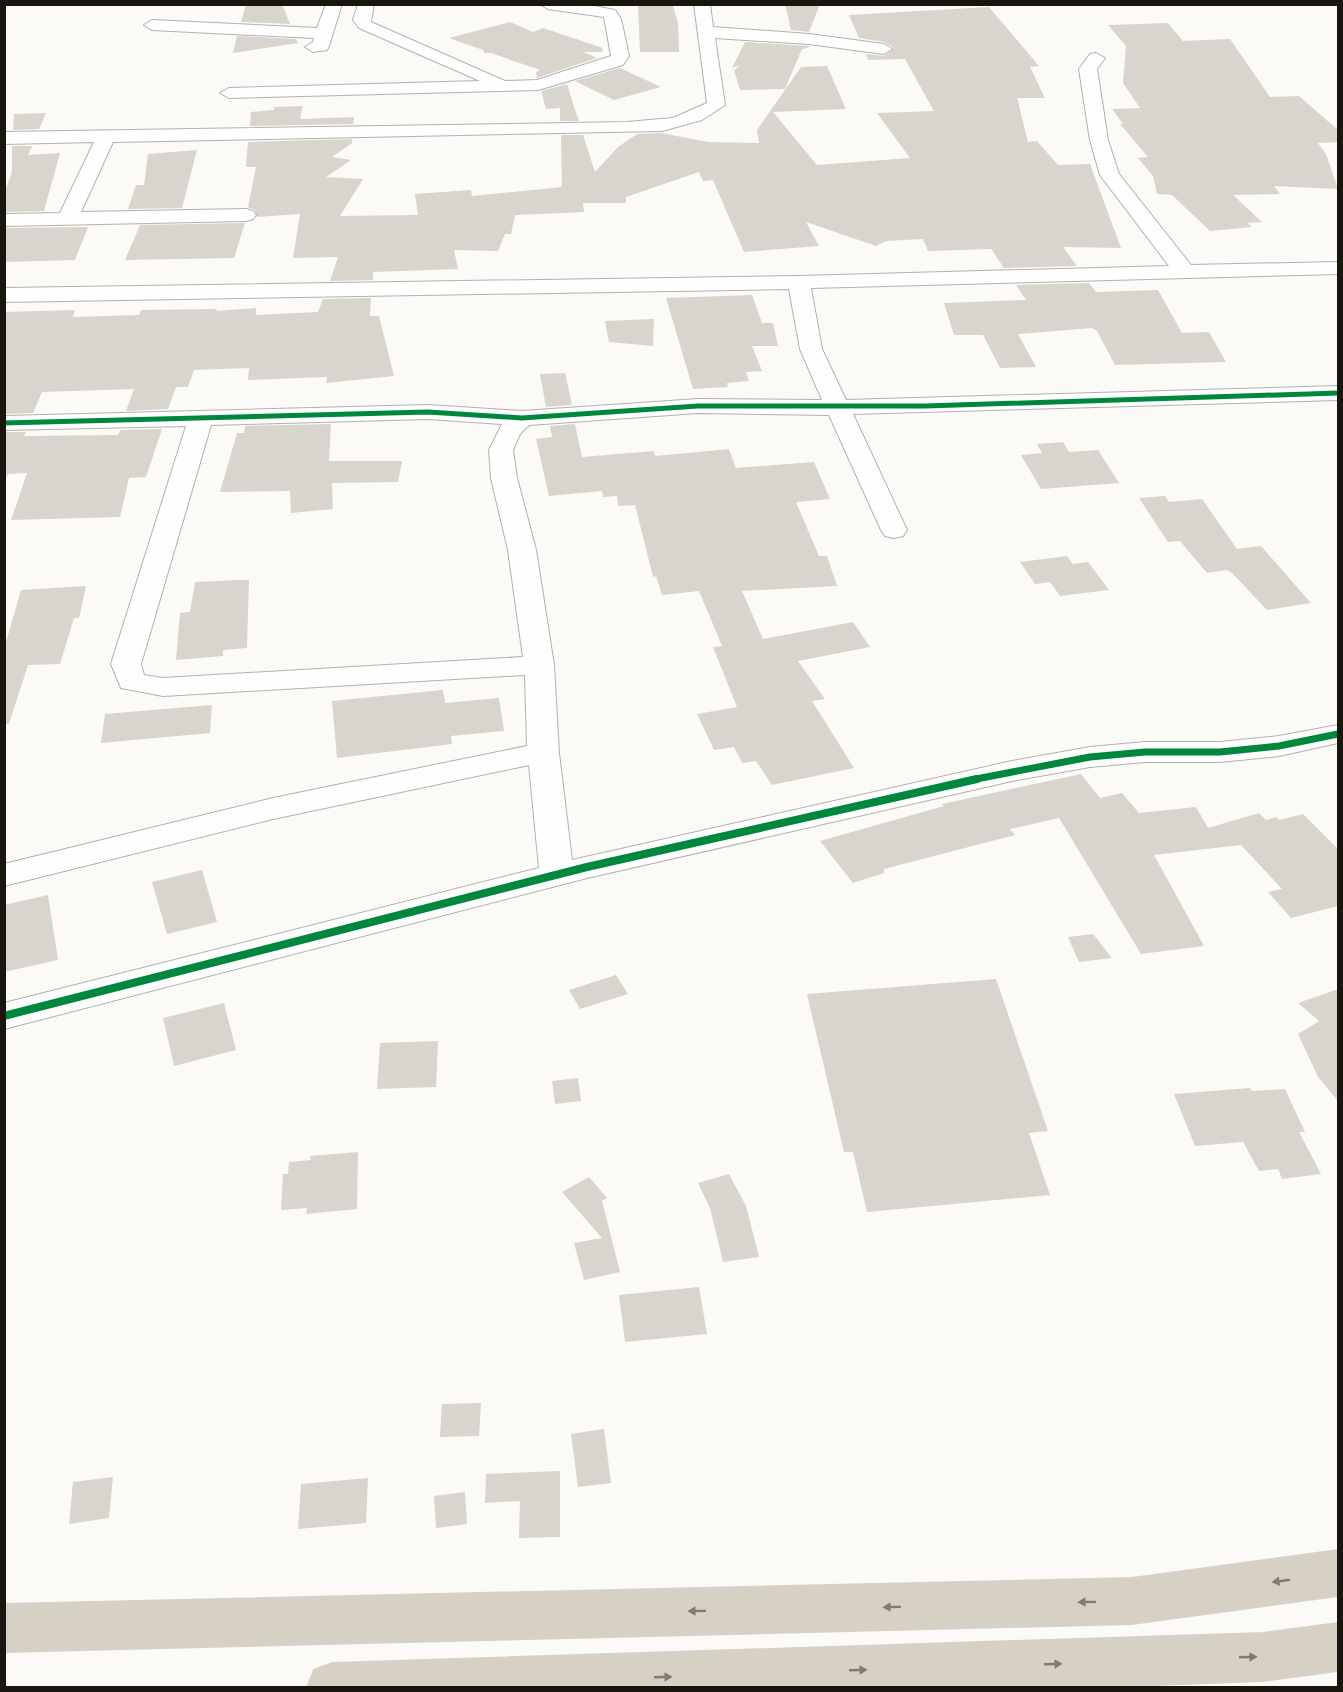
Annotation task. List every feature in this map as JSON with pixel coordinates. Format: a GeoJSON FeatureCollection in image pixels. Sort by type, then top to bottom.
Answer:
{"type":"FeatureCollection","features":[{"type":"Feature","properties":{"kind":"highway"},"geometry":{"type":"LineString","coordinates":[[4,1628],[1132,1601],[1338,1573]]}},
{"type":"Feature","properties":{"kind":"highway"},"geometry":{"type":"LineString","coordinates":[[332,1688],[1262,1657],[1338,1647]]}},
{"type":"Feature","properties":{"kind":"street"},"geometry":{"type":"LineString","coordinates":[[303,47],[321,46],[323,33],[334,4]]}},
{"type":"Feature","properties":{"kind":"street"},"geometry":{"type":"LineString","coordinates":[[366,4],[361,20],[365,26],[507,87]]}},
{"type":"Feature","properties":{"kind":"street"},"geometry":{"type":"LineString","coordinates":[[365,26],[371,19],[375,4]]}},
{"type":"Feature","properties":{"kind":"street"},"geometry":{"type":"LineString","coordinates":[[229,93],[538,85],[617,61],[620,56],[614,19],[609,13],[548,4]]}},
{"type":"Feature","properties":{"kind":"street"},"geometry":{"type":"LineString","coordinates":[[4,138],[652,127],[703,115],[716,105],[702,4]]}},
{"type":"Feature","properties":{"kind":"street"},"geometry":{"type":"LineString","coordinates":[[152,25],[323,33]]}},
{"type":"Feature","properties":{"kind":"street"},"geometry":{"type":"LineString","coordinates":[[707,32],[808,39],[884,49]]}},
{"type":"Feature","properties":{"kind":"street"},"geometry":{"type":"LineString","coordinates":[[1096,58],[1088,69],[1089,83],[1099,140],[1110,175],[1184,271]]}},
{"type":"Feature","properties":{"kind":"street"},"geometry":{"type":"LineString","coordinates":[[68,218],[106,136]]}},
{"type":"Feature","properties":{"kind":"street"},"geometry":{"type":"LineString","coordinates":[[4,220],[246,215]]}},
{"type":"Feature","properties":{"kind":"street"},"geometry":{"type":"LineString","coordinates":[[4,295],[799,282],[1338,268]]}},
{"type":"Feature","properties":{"kind":"street"},"geometry":{"type":"LineString","coordinates":[[799,282],[811,349],[894,530]]}},
{"type":"Feature","properties":{"kind":"street"},"geometry":{"type":"LineString","coordinates":[[4,423],[428,412],[522,418],[698,406],[838,406],[1338,393]]}},
{"type":"Feature","properties":{"kind":"street"},"geometry":{"type":"LineString","coordinates":[[201,417],[126,664],[131,682],[163,687],[539,665]]}},
{"type":"Feature","properties":{"kind":"street"},"geometry":{"type":"LineString","coordinates":[[522,418],[509,431],[501,450],[504,478],[522,550],[539,665],[543,753],[557,875]]}},
{"type":"Feature","properties":{"kind":"street"},"geometry":{"type":"LineString","coordinates":[[4,1016],[557,875],[1012,771],[1090,757],[1145,752],[1220,752],[1280,746],[1338,734]]}},
{"type":"Feature","properties":{"kind":"street"},"geometry":{"type":"LineString","coordinates":[[4,875],[145,836],[356,789],[543,753]]}},
{"type":"Feature","properties":{"kind":"building"},"geometry":{"type":"Polygon","coordinates":[[[246,4],[282,4],[290,24],[241,22],[246,4]]]}},
{"type":"Feature","properties":{"kind":"building"},"geometry":{"type":"Polygon","coordinates":[[[785,4],[820,4],[809,32],[791,30],[785,4]]]}},
{"type":"Feature","properties":{"kind":"building"},"geometry":{"type":"Polygon","coordinates":[[[638,6],[673,6],[678,23],[679,52],[640,52],[638,6]]]}},
{"type":"Feature","properties":{"kind":"building"},"geometry":{"type":"Polygon","coordinates":[[[989,7],[1039,66],[1030,67],[1045,98],[1017,98],[1028,142],[1037,141],[1058,165],[1090,164],[1121,248],[1063,247],[1077,266],[1004,268],[991,249],[928,251],[923,239],[886,241],[876,246],[806,222],[819,246],[744,252],[713,180],[703,181],[699,172],[626,197],[626,203],[583,203],[584,212],[515,215],[511,234],[505,234],[498,251],[454,250],[458,269],[373,272],[373,280],[330,281],[338,257],[293,258],[300,214],[257,217],[255,210],[248,207],[256,167],[246,167],[248,142],[352,139],[352,143],[332,157],[351,160],[326,177],[363,179],[340,216],[418,215],[415,194],[471,190],[472,196],[562,187],[561,135],[583,135],[595,172],[618,147],[637,134],[661,133],[708,142],[759,143],[757,130],[801,67],[827,66],[846,109],[773,112],[817,165],[910,158],[877,113],[934,111],[905,59],[868,60],[866,54],[884,56],[894,48],[884,42],[859,38],[849,15],[989,7]]]}},
{"type":"Feature","properties":{"kind":"building"},"geometry":{"type":"Polygon","coordinates":[[[510,22],[533,32],[543,28],[603,48],[602,52],[584,52],[597,58],[537,78],[536,72],[540,70],[491,53],[484,53],[483,50],[449,38],[510,22]]]}},
{"type":"Feature","properties":{"kind":"building"},"geometry":{"type":"Polygon","coordinates":[[[1168,23],[1183,41],[1230,39],[1270,97],[1299,96],[1338,130],[1338,142],[1318,143],[1326,154],[1338,189],[1274,186],[1280,194],[1233,195],[1262,222],[1247,223],[1252,227],[1210,231],[1172,195],[1157,194],[1153,176],[1138,158],[1148,157],[1120,124],[1123,124],[1112,109],[1140,108],[1123,83],[1126,46],[1108,25],[1168,23]]]}},
{"type":"Feature","properties":{"kind":"building"},"geometry":{"type":"Polygon","coordinates":[[[237,36],[296,39],[298,43],[233,53],[237,36]]]}},
{"type":"Feature","properties":{"kind":"building"},"geometry":{"type":"Polygon","coordinates":[[[745,42],[810,47],[802,49],[785,89],[740,90],[734,70],[741,65],[732,68],[745,42]]]}},
{"type":"Feature","properties":{"kind":"building"},"geometry":{"type":"Polygon","coordinates":[[[620,68],[661,87],[614,100],[575,81],[620,68]]]}},
{"type":"Feature","properties":{"kind":"building"},"geometry":{"type":"Polygon","coordinates":[[[567,84],[579,121],[560,121],[560,108],[546,109],[541,91],[567,84]]]}},
{"type":"Feature","properties":{"kind":"building"},"geometry":{"type":"Polygon","coordinates":[[[303,106],[300,119],[354,117],[353,124],[250,126],[251,112],[274,110],[274,107],[303,106]]]}},
{"type":"Feature","properties":{"kind":"building"},"geometry":{"type":"Polygon","coordinates":[[[46,113],[39,129],[13,130],[14,114],[46,113]]]}},
{"type":"Feature","properties":{"kind":"building"},"geometry":{"type":"Polygon","coordinates":[[[12,146],[32,146],[28,155],[60,153],[44,211],[4,212],[4,194],[12,172],[12,146]]]}},
{"type":"Feature","properties":{"kind":"building"},"geometry":{"type":"Polygon","coordinates":[[[197,150],[182,208],[128,209],[136,185],[144,185],[148,154],[197,150]]]}},
{"type":"Feature","properties":{"kind":"building"},"geometry":{"type":"Polygon","coordinates":[[[245,223],[234,258],[125,260],[140,225],[245,223]]]}},
{"type":"Feature","properties":{"kind":"building"},"geometry":{"type":"Polygon","coordinates":[[[88,227],[75,260],[4,262],[4,228],[88,227]]]}},
{"type":"Feature","properties":{"kind":"building"},"geometry":{"type":"Polygon","coordinates":[[[1089,283],[1096,292],[1158,290],[1182,333],[1209,332],[1226,362],[1115,365],[1097,331],[1092,328],[1018,334],[1036,367],[1000,368],[983,335],[954,335],[944,303],[1026,300],[1016,285],[1089,283]]]}},
{"type":"Feature","properties":{"kind":"building"},"geometry":{"type":"Polygon","coordinates":[[[752,295],[762,323],[773,323],[778,346],[752,346],[762,371],[746,372],[749,381],[727,383],[728,387],[693,389],[666,298],[752,295]]]}},
{"type":"Feature","properties":{"kind":"building"},"geometry":{"type":"Polygon","coordinates":[[[371,298],[370,316],[379,316],[394,376],[326,383],[327,377],[248,380],[249,368],[194,370],[188,387],[176,387],[168,409],[126,411],[134,389],[42,392],[33,413],[4,414],[4,312],[75,310],[73,317],[139,315],[141,310],[217,309],[216,311],[256,308],[256,315],[318,312],[323,299],[371,298]]]}},
{"type":"Feature","properties":{"kind":"building"},"geometry":{"type":"Polygon","coordinates":[[[654,319],[653,346],[609,342],[605,321],[654,319]]]}},
{"type":"Feature","properties":{"kind":"building"},"geometry":{"type":"Polygon","coordinates":[[[565,373],[572,405],[546,407],[540,374],[565,373]]]}},
{"type":"Feature","properties":{"kind":"building"},"geometry":{"type":"Polygon","coordinates":[[[331,424],[329,461],[402,461],[398,482],[332,483],[333,509],[291,513],[290,491],[220,492],[237,433],[244,433],[245,426],[331,424]]]}},
{"type":"Feature","properties":{"kind":"building"},"geometry":{"type":"Polygon","coordinates":[[[575,424],[582,457],[654,451],[655,456],[729,449],[736,468],[814,462],[830,499],[796,502],[819,556],[827,556],[837,586],[742,591],[763,639],[853,622],[870,647],[798,661],[825,699],[812,701],[854,768],[772,785],[756,761],[742,763],[734,747],[714,750],[697,714],[737,707],[713,647],[722,646],[699,591],[662,595],[656,576],[653,577],[635,505],[618,506],[617,496],[603,497],[602,491],[549,496],[536,439],[552,437],[550,426],[575,424]]]}},
{"type":"Feature","properties":{"kind":"building"},"geometry":{"type":"Polygon","coordinates":[[[162,429],[146,477],[129,478],[120,517],[11,520],[27,473],[8,474],[4,481],[4,432],[26,432],[24,436],[118,435],[120,430],[162,429]]]}},
{"type":"Feature","properties":{"kind":"building"},"geometry":{"type":"Polygon","coordinates":[[[1063,442],[1069,452],[1098,450],[1119,483],[1041,489],[1021,455],[1042,453],[1037,444],[1063,442]]]}},
{"type":"Feature","properties":{"kind":"building"},"geometry":{"type":"Polygon","coordinates":[[[1165,496],[1169,502],[1202,499],[1237,549],[1261,546],[1311,603],[1267,610],[1232,573],[1227,570],[1207,573],[1180,541],[1168,542],[1139,498],[1165,496]]]}},
{"type":"Feature","properties":{"kind":"building"},"geometry":{"type":"Polygon","coordinates":[[[1067,556],[1073,564],[1088,562],[1109,590],[1060,596],[1050,582],[1035,584],[1020,562],[1067,556]]]}},
{"type":"Feature","properties":{"kind":"building"},"geometry":{"type":"Polygon","coordinates":[[[249,580],[247,648],[223,650],[223,656],[176,660],[180,613],[190,612],[195,582],[249,580]]]}},
{"type":"Feature","properties":{"kind":"building"},"geometry":{"type":"Polygon","coordinates":[[[86,586],[79,618],[74,618],[60,664],[28,665],[9,724],[4,723],[4,649],[21,590],[86,586]]]}},
{"type":"Feature","properties":{"kind":"building"},"geometry":{"type":"Polygon","coordinates":[[[443,690],[445,703],[499,698],[504,731],[451,736],[452,744],[337,758],[332,701],[443,690]]]}},
{"type":"Feature","properties":{"kind":"building"},"geometry":{"type":"Polygon","coordinates":[[[212,705],[210,733],[101,743],[105,714],[212,705]]]}},
{"type":"Feature","properties":{"kind":"building"},"geometry":{"type":"Polygon","coordinates":[[[1081,774],[1100,798],[1122,793],[1139,813],[1196,807],[1208,828],[1259,813],[1266,820],[1276,817],[1279,820],[1303,814],[1338,849],[1338,906],[1291,918],[1268,892],[1282,889],[1241,845],[1154,855],[1204,946],[1141,954],[1059,818],[1010,829],[1015,835],[884,869],[884,873],[853,883],[820,841],[944,806],[942,804],[1081,774]]]}},
{"type":"Feature","properties":{"kind":"building"},"geometry":{"type":"Polygon","coordinates":[[[202,870],[217,922],[167,934],[152,882],[202,870]]]}},
{"type":"Feature","properties":{"kind":"building"},"geometry":{"type":"Polygon","coordinates":[[[48,895],[58,960],[4,972],[4,905],[48,895]]]}},
{"type":"Feature","properties":{"kind":"building"},"geometry":{"type":"Polygon","coordinates":[[[1093,934],[1112,958],[1079,962],[1068,937],[1093,934]]]}},
{"type":"Feature","properties":{"kind":"building"},"geometry":{"type":"Polygon","coordinates":[[[616,975],[628,994],[580,1009],[569,990],[616,975]]]}},
{"type":"Feature","properties":{"kind":"building"},"geometry":{"type":"Polygon","coordinates":[[[996,979],[1048,1131],[1029,1133],[1050,1195],[867,1212],[853,1152],[844,1152],[807,994],[996,979]]]}},
{"type":"Feature","properties":{"kind":"building"},"geometry":{"type":"Polygon","coordinates":[[[1338,989],[1338,1101],[1318,1077],[1298,1034],[1319,1021],[1298,1003],[1338,989]]]}},
{"type":"Feature","properties":{"kind":"building"},"geometry":{"type":"Polygon","coordinates":[[[224,1003],[236,1050],[174,1066],[163,1018],[224,1003]]]}},
{"type":"Feature","properties":{"kind":"building"},"geometry":{"type":"Polygon","coordinates":[[[438,1041],[436,1087],[377,1089],[380,1043],[438,1041]]]}},
{"type":"Feature","properties":{"kind":"building"},"geometry":{"type":"Polygon","coordinates":[[[578,1078],[581,1101],[555,1104],[552,1081],[578,1078]]]}},
{"type":"Feature","properties":{"kind":"building"},"geometry":{"type":"Polygon","coordinates":[[[1250,1088],[1252,1091],[1285,1089],[1305,1132],[1299,1132],[1321,1174],[1282,1179],[1278,1169],[1259,1171],[1243,1142],[1195,1146],[1174,1094],[1250,1088]]]}},
{"type":"Feature","properties":{"kind":"building"},"geometry":{"type":"Polygon","coordinates":[[[358,1152],[357,1209],[306,1214],[307,1208],[281,1210],[283,1174],[288,1174],[289,1162],[311,1160],[310,1156],[358,1152]]]}},
{"type":"Feature","properties":{"kind":"building"},"geometry":{"type":"Polygon","coordinates":[[[729,1174],[746,1206],[759,1257],[723,1262],[710,1208],[698,1183],[729,1174]]]}},
{"type":"Feature","properties":{"kind":"building"},"geometry":{"type":"Polygon","coordinates":[[[589,1177],[607,1198],[602,1201],[620,1272],[584,1280],[574,1243],[602,1238],[562,1192],[589,1177]]]}},
{"type":"Feature","properties":{"kind":"building"},"geometry":{"type":"Polygon","coordinates":[[[699,1287],[707,1334],[625,1342],[619,1295],[699,1287]]]}},
{"type":"Feature","properties":{"kind":"building"},"geometry":{"type":"Polygon","coordinates":[[[481,1403],[479,1436],[440,1437],[442,1404],[481,1403]]]}},
{"type":"Feature","properties":{"kind":"building"},"geometry":{"type":"Polygon","coordinates":[[[604,1429],[611,1483],[578,1487],[571,1434],[604,1429]]]}},
{"type":"Feature","properties":{"kind":"building"},"geometry":{"type":"Polygon","coordinates":[[[560,1471],[560,1537],[519,1538],[520,1501],[485,1503],[486,1474],[560,1471]]]}},
{"type":"Feature","properties":{"kind":"building"},"geometry":{"type":"Polygon","coordinates":[[[113,1477],[109,1518],[69,1524],[73,1482],[113,1477]]]}},
{"type":"Feature","properties":{"kind":"building"},"geometry":{"type":"Polygon","coordinates":[[[368,1478],[366,1523],[298,1529],[301,1484],[368,1478]]]}},
{"type":"Feature","properties":{"kind":"building"},"geometry":{"type":"Polygon","coordinates":[[[465,1492],[467,1524],[436,1528],[434,1496],[465,1492]]]}},
{"type":"Feature","properties":{"kind":"cycle path"},"geometry":{"type":"LineString","coordinates":[[4,423],[428,412],[522,418],[698,406],[775,408],[925,406],[1338,393]]}},
{"type":"Feature","properties":{"kind":"cycle path"},"geometry":{"type":"LineString","coordinates":[[4,1016],[587,867],[1012,771],[1090,757],[1145,752],[1220,752],[1279,746],[1338,734]]}}]}
